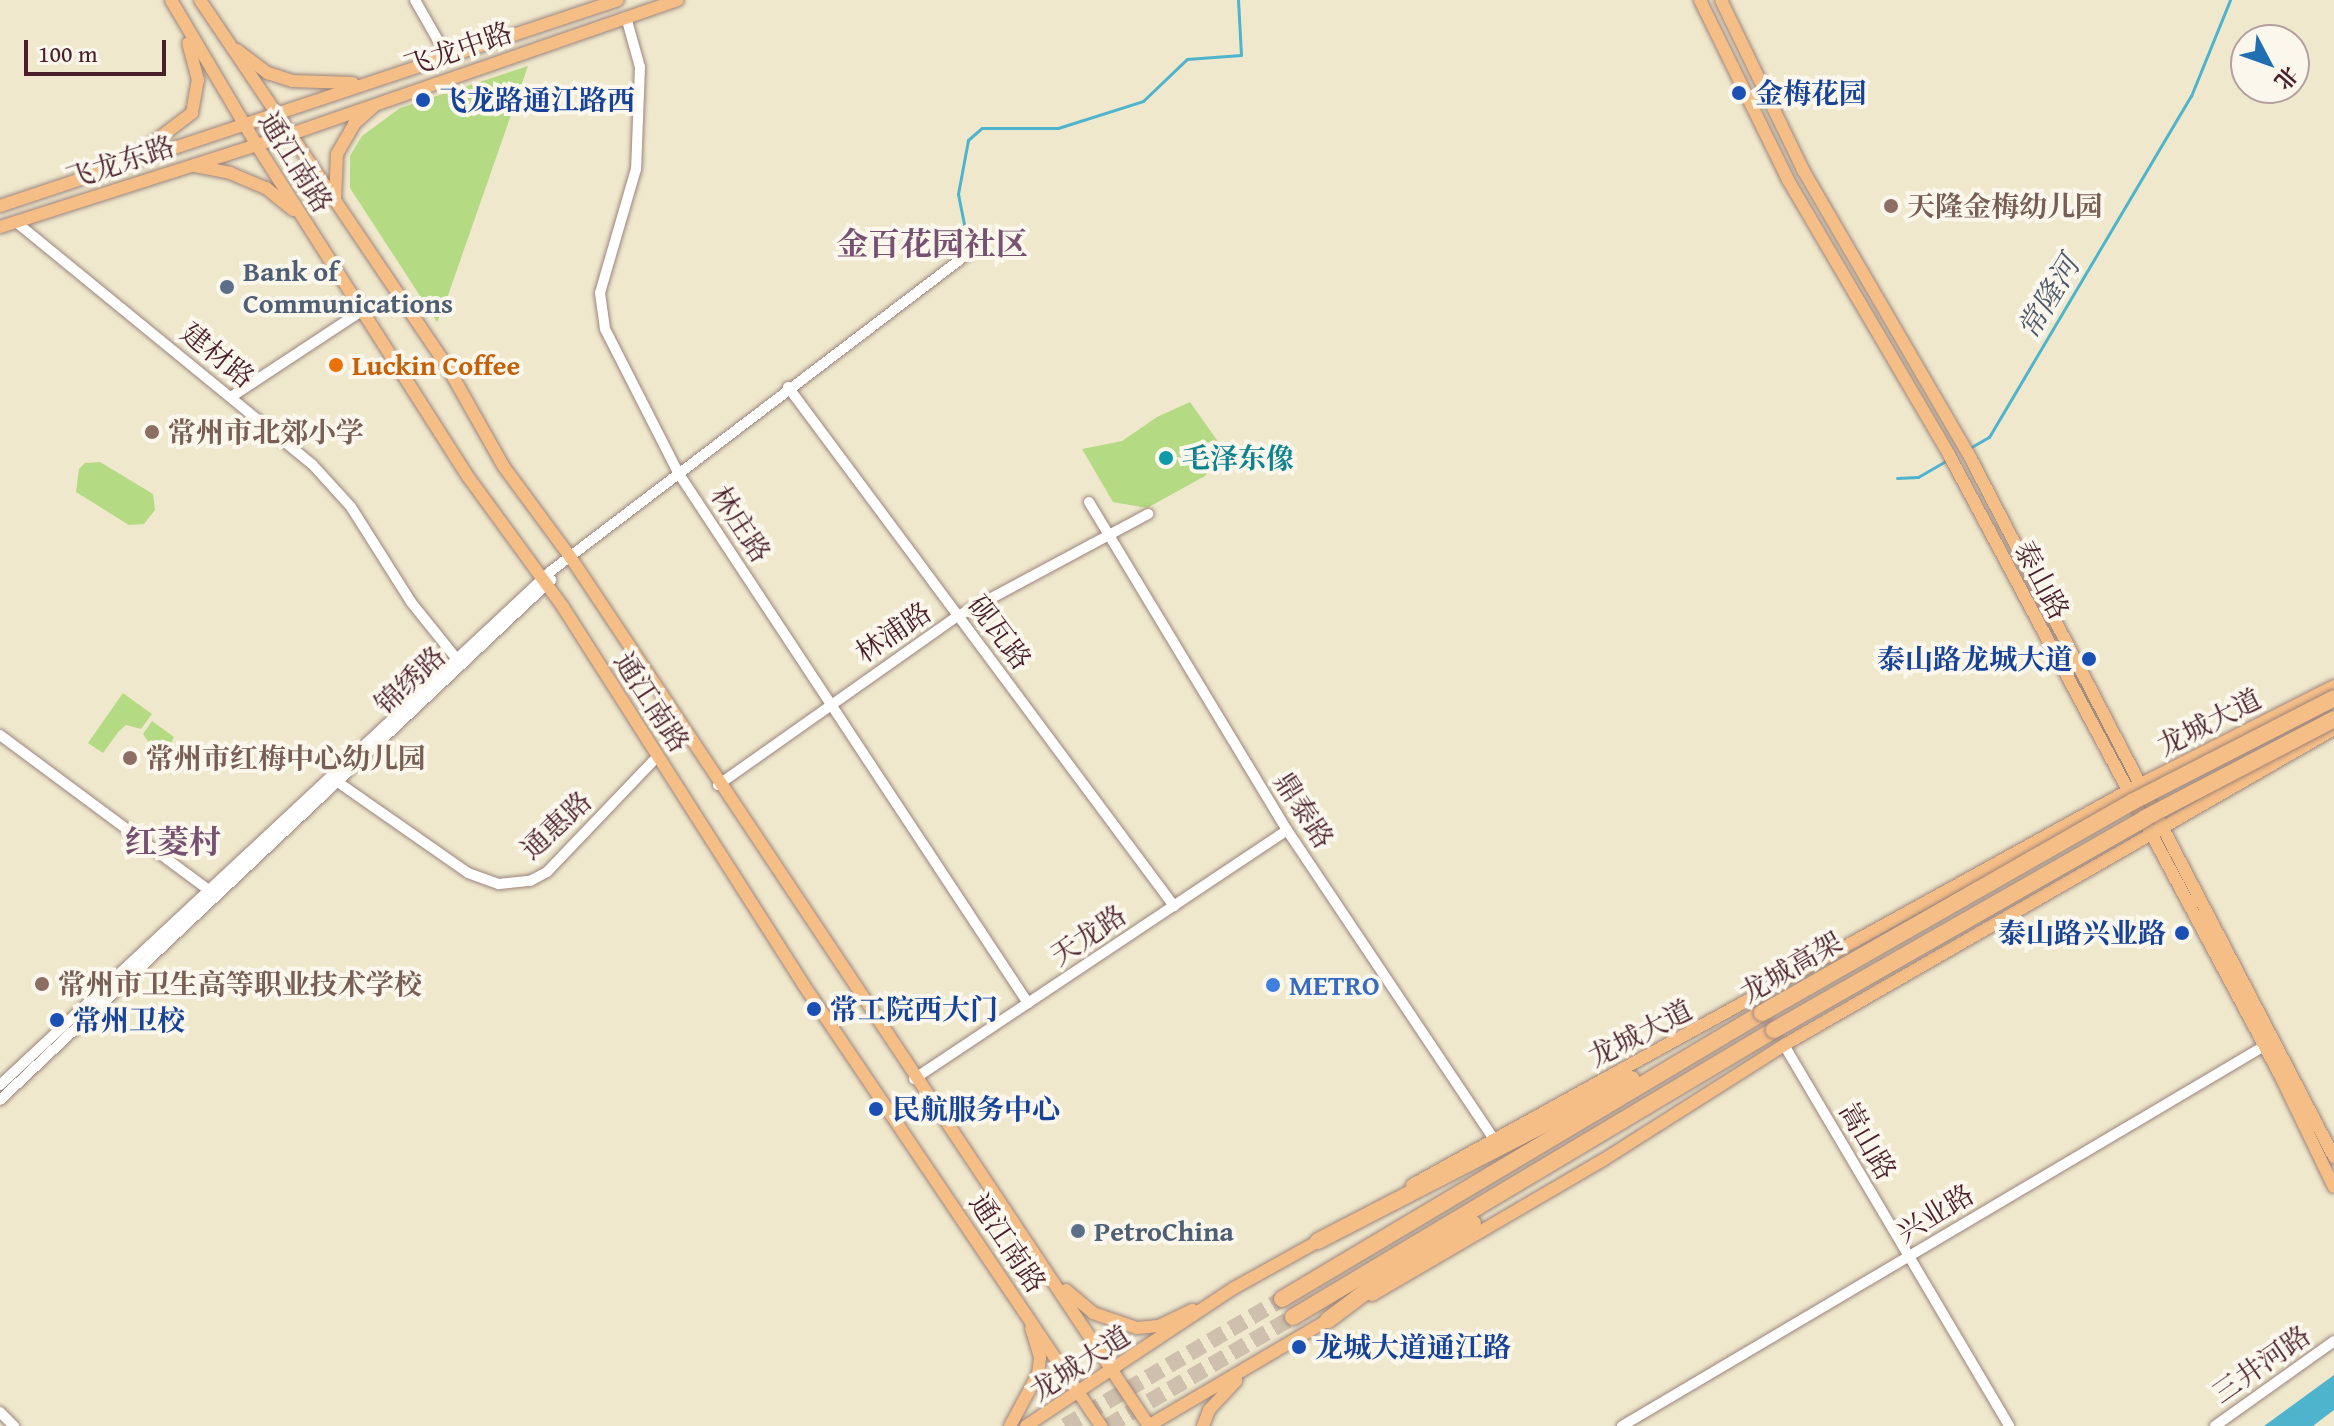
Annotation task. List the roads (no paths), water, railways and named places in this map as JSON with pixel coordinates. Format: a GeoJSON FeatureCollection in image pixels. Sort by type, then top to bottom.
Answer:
{"type":"FeatureCollection","features":[{"type":"Feature","properties":{"kind":"highway","name":"龙城高架"},"geometry":{"type":"LineString","coordinates":[[1282,1299],[1762,1013],[2132,802],[2334,698]]}},
{"type":"Feature","properties":{"kind":"highway","name":"龙城高架"},"geometry":{"type":"LineString","coordinates":[[1293,1317],[1779,1038],[2145,818],[2334,719]]}},
{"type":"Feature","properties":{"kind":"highway"},"geometry":{"type":"LineString","coordinates":[[1318,1241],[1762,1013]]}},
{"type":"Feature","properties":{"kind":"highway"},"geometry":{"type":"LineString","coordinates":[[1328,1320],[1385,1277],[1779,1038]]}},
{"type":"Feature","properties":{"kind":"main road","name":"通江南路"},"geometry":{"type":"LineString","coordinates":[[200,0],[448,368],[504,467],[571,558],[718,785],[914,1079],[1115,1370],[1149,1426]]}},
{"type":"Feature","properties":{"kind":"main road","name":"飞龙中路"},"geometry":{"type":"LineString","coordinates":[[243,124],[276,116],[365,82],[618,0]]}},
{"type":"Feature","properties":{"kind":"main road","name":"飞龙中路"},"geometry":{"type":"LineString","coordinates":[[256,144],[677,0]]}},
{"type":"Feature","properties":{"kind":"main road"},"geometry":{"type":"LineString","coordinates":[[1694,0],[1709,17]]}},
{"type":"Feature","properties":{"kind":"main road","name":"泰山路"},"geometry":{"type":"LineString","coordinates":[[1700,0],[1788,180],[1947,451],[2268,1044],[2334,1157]]}},
{"type":"Feature","properties":{"kind":"main road","name":"泰山路"},"geometry":{"type":"LineString","coordinates":[[1722,1],[1803,170],[1971,459],[2132,789]]}},
{"type":"Feature","properties":{"kind":"main road","name":"通江南路"},"geometry":{"type":"LineString","coordinates":[[172,3],[243,124],[469,478],[545,581],[803,984],[1081,1392],[1101,1426]]}},
{"type":"Feature","properties":{"kind":"main road"},"geometry":{"type":"LineString","coordinates":[[116,167],[182,124],[198,98],[196,62],[172,3]]}},
{"type":"Feature","properties":{"kind":"main road"},"geometry":{"type":"LineString","coordinates":[[223,38],[268,73],[292,81],[365,82]]}},
{"type":"Feature","properties":{"kind":"main road"},"geometry":{"type":"LineString","coordinates":[[335,201],[337,154],[354,124],[381,100]]}},
{"type":"Feature","properties":{"kind":"main road","name":"飞龙东路"},"geometry":{"type":"LineString","coordinates":[[0,206],[243,124]]}},
{"type":"Feature","properties":{"kind":"main road","name":"飞龙东路"},"geometry":{"type":"LineString","coordinates":[[0,227],[256,144]]}},
{"type":"Feature","properties":{"kind":"main road"},"geometry":{"type":"LineString","coordinates":[[188,165],[230,173],[266,188],[302,218]]}},
{"type":"Feature","properties":{"kind":"main road","name":"龙城大道"},"geometry":{"type":"LineString","coordinates":[[1026,1426],[1115,1370],[1234,1288],[1492,1136],[1681,1041],[2132,789],[2334,686]]}},
{"type":"Feature","properties":{"kind":"main road"},"geometry":{"type":"LineString","coordinates":[[1779,1038],[2334,729]]}},
{"type":"Feature","properties":{"kind":"main road","name":"泰山路"},"geometry":{"type":"LineString","coordinates":[[2268,1044],[2334,1187]]}},
{"type":"Feature","properties":{"kind":"main road"},"geometry":{"type":"LineString","coordinates":[[1039,1262],[1093,1313],[1137,1328],[1159,1326],[1234,1288]]}},
{"type":"Feature","properties":{"kind":"main road"},"geometry":{"type":"LineString","coordinates":[[1010,1290],[1040,1357],[1031,1394],[1010,1426]]}},
{"type":"Feature","properties":{"kind":"main road"},"geometry":{"type":"LineString","coordinates":[[1149,1426],[1328,1320]]}},
{"type":"Feature","properties":{"kind":"main road"},"geometry":{"type":"LineString","coordinates":[[1203,1426],[1209,1410],[1249,1368]]}},
{"type":"Feature","properties":{"kind":"street"},"geometry":{"type":"LineString","coordinates":[[415,0],[447,56]]}},
{"type":"Feature","properties":{"kind":"street","name":"林庄路"},"geometry":{"type":"LineString","coordinates":[[626,17],[640,67],[636,169],[600,311],[679,474],[1028,1003]]}},
{"type":"Feature","properties":{"kind":"street","name":"建材路"},"geometry":{"type":"LineString","coordinates":[[16,222],[312,464],[351,507],[411,602],[456,658]]}},
{"type":"Feature","properties":{"kind":"street","name":"锦绣路"},"geometry":{"type":"LineString","coordinates":[[0,1100],[218,896],[456,658],[571,558],[788,387],[970,252]]}},
{"type":"Feature","properties":{"kind":"street"},"geometry":{"type":"LineString","coordinates":[[231,397],[363,310]]}},
{"type":"Feature","properties":{"kind":"street","name":"砚瓦路"},"geometry":{"type":"LineString","coordinates":[[788,387],[1174,906]]}},
{"type":"Feature","properties":{"kind":"street","name":"鼎泰路"},"geometry":{"type":"LineString","coordinates":[[1089,502],[1106,536],[1287,830],[1492,1136]]}},
{"type":"Feature","properties":{"kind":"street","name":"林浦路"},"geometry":{"type":"LineString","coordinates":[[718,785],[830,703],[958,616],[1148,514]]}},
{"type":"Feature","properties":{"kind":"street","name":"锦绣路"},"geometry":{"type":"LineString","coordinates":[[0,1085],[208,889],[333,779],[545,581]]}},
{"type":"Feature","properties":{"kind":"street"},"geometry":{"type":"LineString","coordinates":[[0,735],[218,896]]}},
{"type":"Feature","properties":{"kind":"street","name":"通惠路"},"geometry":{"type":"LineString","coordinates":[[333,779],[468,873],[499,884],[530,881],[547,872],[658,756]]}},
{"type":"Feature","properties":{"kind":"street","name":"天龙路"},"geometry":{"type":"LineString","coordinates":[[914,1079],[1287,830]]}},
{"type":"Feature","properties":{"kind":"street","name":"嵩山路"},"geometry":{"type":"LineString","coordinates":[[1779,1038],[2009,1426]]}},
{"type":"Feature","properties":{"kind":"street","name":"兴业路"},"geometry":{"type":"LineString","coordinates":[[1622,1426],[2268,1044]]}},
{"type":"Feature","properties":{"kind":"street","name":"三井河路"},"geometry":{"type":"LineString","coordinates":[[2215,1426],[2334,1341]]}},
{"type":"Feature","properties":{"kind":"street"},"geometry":{"type":"LineString","coordinates":[[0,1412],[14,1426]]}},
{"type":"Feature","properties":{"kind":"water"},"geometry":{"type":"Polygon","coordinates":[[[2334,1375],[2334,1410],[2313,1426],[2264,1426],[2334,1375]]]}},
{"type":"Feature","properties":{"kind":"waterway","name":"常隆河"},"geometry":{"type":"LineString","coordinates":[[966,234],[958,194],[968,140],[982,128],[1058,128],[1143,101],[1187,59],[1241,55],[1238,0]]}},
{"type":"Feature","properties":{"kind":"waterway","name":"常隆河"},"geometry":{"type":"LineString","coordinates":[[1968,449],[1989,437],[2191,96],[2230,0]]}},
{"type":"Feature","properties":{"kind":"waterway","name":"常隆河"},"geometry":{"type":"LineString","coordinates":[[1897,478],[1918,477],[1947,460]]}},
{"type":"Feature","properties":{"kind":"tunnel"},"geometry":{"type":"LineString","coordinates":[[1065,1426],[1282,1299]]}},
{"type":"Feature","properties":{"kind":"tunnel"},"geometry":{"type":"LineString","coordinates":[[1108,1426],[1293,1317]]}},
{"type":"Feature","properties":{"kind":"place","name":"金梅花园"},"geometry":{"type":"Point","coordinates":[1739,93]}},
{"type":"Feature","properties":{"kind":"place","name":"飞龙路通江路西"},"geometry":{"type":"Point","coordinates":[423,100]}},
{"type":"Feature","properties":{"kind":"place","name":"天隆金梅幼儿园"},"geometry":{"type":"Point","coordinates":[1891,206]}},
{"type":"Feature","properties":{"kind":"place","name":"Bank of Communications"},"geometry":{"type":"Point","coordinates":[227,287]}},
{"type":"Feature","properties":{"kind":"place","name":"Luckin Coffee"},"geometry":{"type":"Point","coordinates":[336,365]}},
{"type":"Feature","properties":{"kind":"place","name":"常州市北郊小学"},"geometry":{"type":"Point","coordinates":[152,432]}},
{"type":"Feature","properties":{"kind":"place","name":"毛泽东像"},"geometry":{"type":"Point","coordinates":[1166,458]}},
{"type":"Feature","properties":{"kind":"place","name":"泰山路龙城大道"},"geometry":{"type":"Point","coordinates":[2089,659]}},
{"type":"Feature","properties":{"kind":"place","name":"常州市红梅中心幼儿园"},"geometry":{"type":"Point","coordinates":[130,758]}},
{"type":"Feature","properties":{"kind":"place","name":"泰山路兴业路"},"geometry":{"type":"Point","coordinates":[2182,933]}},
{"type":"Feature","properties":{"kind":"place","name":"常州市卫生高等职业技术学校"},"geometry":{"type":"Point","coordinates":[42,984]}},
{"type":"Feature","properties":{"kind":"place","name":"METRO"},"geometry":{"type":"Point","coordinates":[1273,985]}},
{"type":"Feature","properties":{"kind":"place","name":"常工院西大门"},"geometry":{"type":"Point","coordinates":[814,1009]}},
{"type":"Feature","properties":{"kind":"place","name":"常州卫校"},"geometry":{"type":"Point","coordinates":[57,1020]}},
{"type":"Feature","properties":{"kind":"place","name":"民航服务中心"},"geometry":{"type":"Point","coordinates":[876,1109]}},
{"type":"Feature","properties":{"kind":"place","name":"PetroChina"},"geometry":{"type":"Point","coordinates":[1078,1231]}},
{"type":"Feature","properties":{"kind":"place","name":"龙城大道通江路"},"geometry":{"type":"Point","coordinates":[1299,1347]}},
{"type":"Feature","properties":{"kind":"district","name":"金百花园社区"},"geometry":{"type":"Point","coordinates":[932,244]}},
{"type":"Feature","properties":{"kind":"district","name":"红菱村"},"geometry":{"type":"Point","coordinates":[173,842]}}]}
